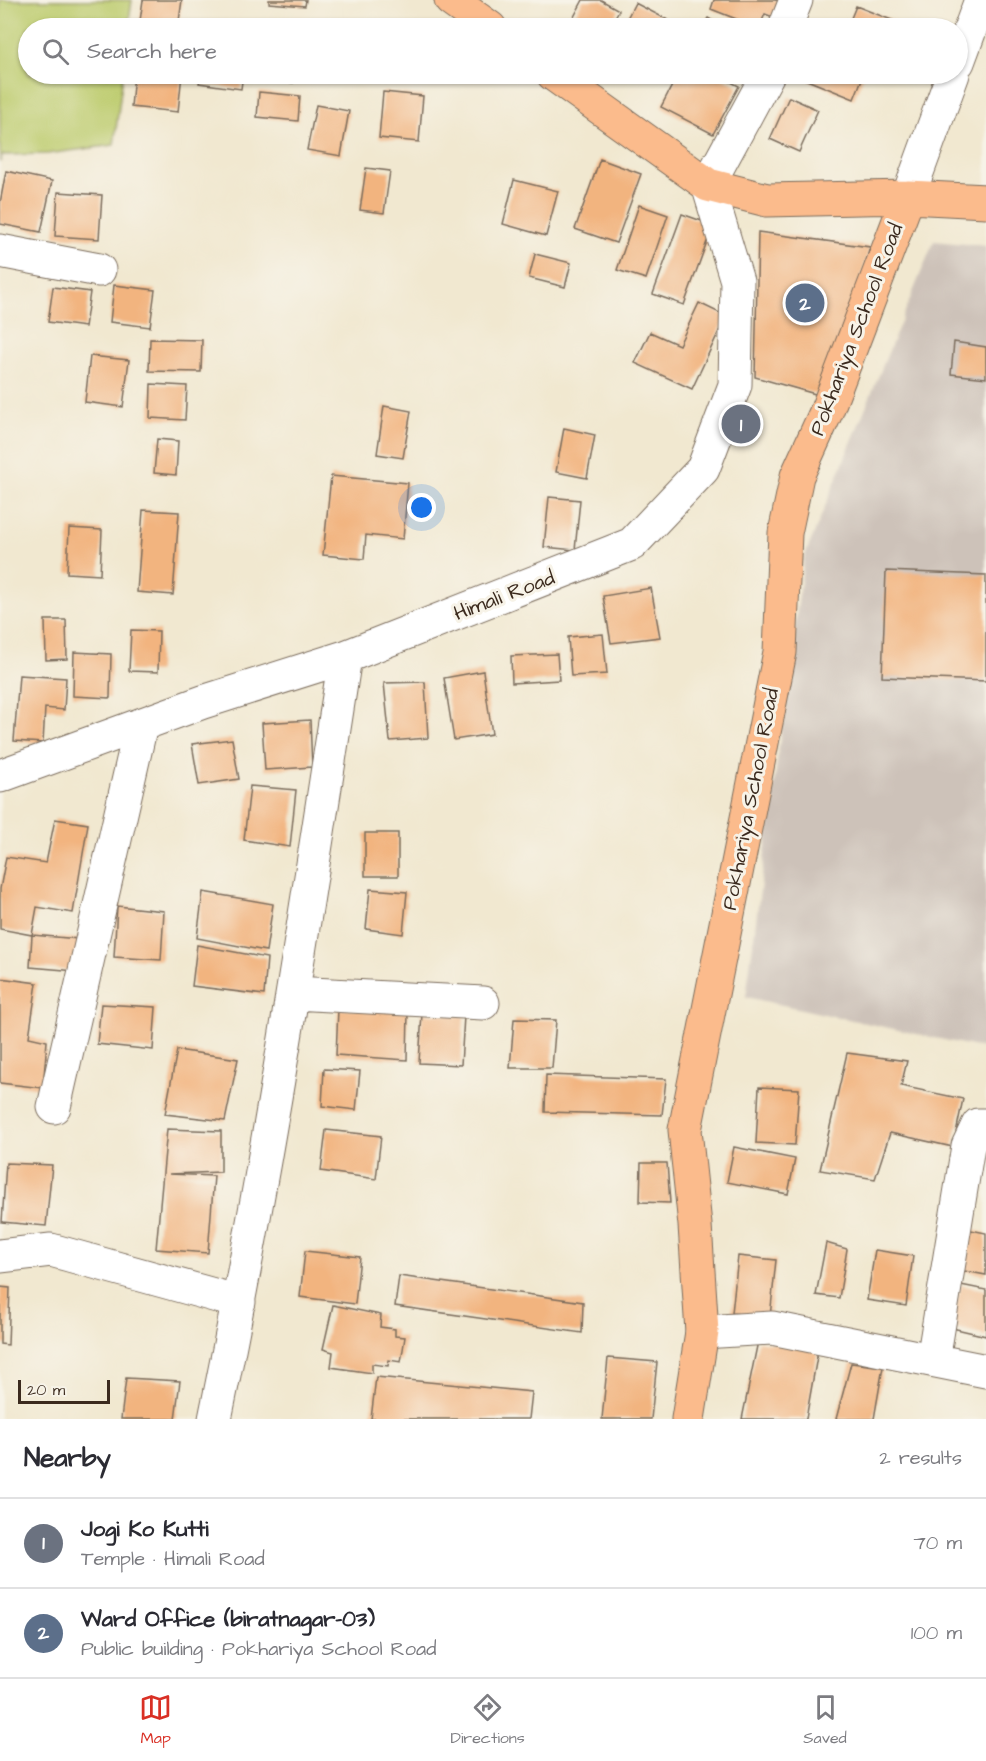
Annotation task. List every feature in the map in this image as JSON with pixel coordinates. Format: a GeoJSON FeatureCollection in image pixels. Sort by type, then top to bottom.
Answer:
{"type":"FeatureCollection","features":[{"type":"Feature","properties":{"kind":"main road"},"geometry":{"type":"LineString","coordinates":[[451,0],[476,18]]}},
{"type":"Feature","properties":{"kind":"main road"},"geometry":{"type":"LineString","coordinates":[[567,84],[708,184],[767,200],[908,197],[986,201]]}},
{"type":"Feature","properties":{"kind":"main road","name":"Pokhariya School Road"},"geometry":{"type":"LineString","coordinates":[[688,1419],[702,1332],[695,1225],[685,1130],[780,652],[785,533],[797,476],[827,410],[908,197]]}},
{"type":"Feature","properties":{"kind":"street"},"geometry":{"type":"LineString","coordinates":[[789,18],[796,0]]}},
{"type":"Feature","properties":{"kind":"street"},"geometry":{"type":"LineString","coordinates":[[968,34],[981,0]]}},
{"type":"Feature","properties":{"kind":"street"},"geometry":{"type":"LineString","coordinates":[[708,184],[763,84]]}},
{"type":"Feature","properties":{"kind":"street"},"geometry":{"type":"LineString","coordinates":[[908,197],[949,84]]}},
{"type":"Feature","properties":{"kind":"street","name":"Himali Road"},"geometry":{"type":"LineString","coordinates":[[0,776],[203,702],[345,657],[632,544],[703,469],[735,385],[737,281],[708,184]]}},
{"type":"Feature","properties":{"kind":"street"},"geometry":{"type":"LineString","coordinates":[[0,251],[99,270]]}},
{"type":"Feature","properties":{"kind":"street"},"geometry":{"type":"LineString","coordinates":[[215,1419],[239,1302],[293,993],[345,657]]}},
{"type":"Feature","properties":{"kind":"street"},"geometry":{"type":"LineString","coordinates":[[54,1107],[141,725]]}},
{"type":"Feature","properties":{"kind":"street"},"geometry":{"type":"LineString","coordinates":[[293,993],[483,1003]]}},
{"type":"Feature","properties":{"kind":"street"},"geometry":{"type":"LineString","coordinates":[[933,1360],[968,1146],[978,1125],[986,1125]]}},
{"type":"Feature","properties":{"kind":"street"},"geometry":{"type":"LineString","coordinates":[[0,1256],[51,1250],[239,1302]]}},
{"type":"Feature","properties":{"kind":"street"},"geometry":{"type":"LineString","coordinates":[[702,1332],[772,1328],[986,1371]]}},
{"type":"Feature","properties":{"kind":"shaded area"},"geometry":{"type":"Polygon","coordinates":[[[934,241],[986,246],[986,1049],[746,997],[804,558],[934,241]]]}},
{"type":"Feature","properties":{"kind":"green space"},"geometry":{"type":"Polygon","coordinates":[[[0,0],[132,0],[129,18],[18,18],[18,84],[122,84],[114,145],[47,154],[2,155],[0,162],[0,0]]]}},
{"type":"Feature","properties":{"kind":"building"},"geometry":{"type":"Polygon","coordinates":[[[143,0],[182,0],[179,18],[140,18],[143,0]]]}},
{"type":"Feature","properties":{"kind":"building"},"geometry":{"type":"Polygon","coordinates":[[[269,0],[306,0],[305,6],[269,3],[269,0]]]}},
{"type":"Feature","properties":{"kind":"building"},"geometry":{"type":"Polygon","coordinates":[[[583,0],[601,0],[619,10],[615,18],[573,18],[583,0]]]}},
{"type":"Feature","properties":{"kind":"building"},"geometry":{"type":"Polygon","coordinates":[[[714,0],[779,1],[773,17],[765,14],[763,18],[734,18],[711,9],[714,0]]]}},
{"type":"Feature","properties":{"kind":"building"},"geometry":{"type":"Polygon","coordinates":[[[635,3],[664,18],[627,18],[635,3]]]}},
{"type":"Feature","properties":{"kind":"building"},"geometry":{"type":"Polygon","coordinates":[[[856,6],[887,18],[851,18],[856,6]]]}},
{"type":"Feature","properties":{"kind":"building"},"geometry":{"type":"Polygon","coordinates":[[[133,84],[181,84],[178,112],[131,107],[133,84]]]}},
{"type":"Feature","properties":{"kind":"building"},"geometry":{"type":"Polygon","coordinates":[[[206,84],[242,84],[241,89],[206,84]]]}},
{"type":"Feature","properties":{"kind":"building"},"geometry":{"type":"Polygon","coordinates":[[[673,84],[735,84],[739,86],[713,134],[661,107],[673,84]]]}},
{"type":"Feature","properties":{"kind":"building"},"geometry":{"type":"Polygon","coordinates":[[[817,84],[860,84],[854,99],[817,84]]]}},
{"type":"Feature","properties":{"kind":"building"},"geometry":{"type":"Polygon","coordinates":[[[259,92],[300,96],[298,121],[257,117],[259,92]]]}},
{"type":"Feature","properties":{"kind":"building"},"geometry":{"type":"Polygon","coordinates":[[[383,92],[423,96],[419,142],[379,138],[383,92]]]}},
{"type":"Feature","properties":{"kind":"building"},"geometry":{"type":"Polygon","coordinates":[[[789,97],[818,110],[799,152],[770,139],[789,97]]]}},
{"type":"Feature","properties":{"kind":"building"},"geometry":{"type":"Polygon","coordinates":[[[316,105],[349,111],[341,156],[307,150],[316,105]]]}},
{"type":"Feature","properties":{"kind":"building"},"geometry":{"type":"Polygon","coordinates":[[[600,159],[641,174],[616,243],[575,229],[600,159]]]}},
{"type":"Feature","properties":{"kind":"building"},"geometry":{"type":"Polygon","coordinates":[[[366,168],[390,171],[384,213],[360,210],[366,168]]]}},
{"type":"Feature","properties":{"kind":"building"},"geometry":{"type":"Polygon","coordinates":[[[6,171],[52,181],[41,232],[0,224],[0,203],[6,171]]]}},
{"type":"Feature","properties":{"kind":"building"},"geometry":{"type":"Polygon","coordinates":[[[514,180],[558,191],[546,236],[503,224],[514,180]]]}},
{"type":"Feature","properties":{"kind":"building"},"geometry":{"type":"Polygon","coordinates":[[[58,192],[102,195],[99,239],[55,236],[58,192]]]}},
{"type":"Feature","properties":{"kind":"building"},"geometry":{"type":"Polygon","coordinates":[[[639,205],[668,215],[646,279],[617,270],[639,205]]]}},
{"type":"Feature","properties":{"kind":"building"},"geometry":{"type":"Polygon","coordinates":[[[682,214],[713,225],[684,305],[653,294],[682,214]]]}},
{"type":"Feature","properties":{"kind":"building"},"geometry":{"type":"Polygon","coordinates":[[[758,232],[870,247],[837,360],[819,395],[755,377],[758,232]]]}},
{"type":"Feature","properties":{"kind":"building"},"geometry":{"type":"Polygon","coordinates":[[[535,254],[571,263],[565,287],[529,278],[535,254]]]}},
{"type":"Feature","properties":{"kind":"building"},"geometry":{"type":"Polygon","coordinates":[[[114,285],[155,290],[150,327],[110,322],[114,285]]]}},
{"type":"Feature","properties":{"kind":"building"},"geometry":{"type":"Polygon","coordinates":[[[53,287],[90,292],[85,327],[48,322],[53,287]]]}},
{"type":"Feature","properties":{"kind":"building"},"geometry":{"type":"Polygon","coordinates":[[[699,303],[726,316],[692,389],[635,363],[650,332],[679,345],[699,303]]]}},
{"type":"Feature","properties":{"kind":"building"},"geometry":{"type":"Polygon","coordinates":[[[150,339],[202,340],[201,372],[149,371],[150,339]]]}},
{"type":"Feature","properties":{"kind":"building"},"geometry":{"type":"Polygon","coordinates":[[[954,342],[986,347],[986,378],[951,374],[954,342]]]}},
{"type":"Feature","properties":{"kind":"building"},"geometry":{"type":"Polygon","coordinates":[[[90,356],[129,360],[123,407],[85,402],[90,356]]]}},
{"type":"Feature","properties":{"kind":"building"},"geometry":{"type":"Polygon","coordinates":[[[151,384],[187,386],[185,420],[150,418],[151,384]]]}},
{"type":"Feature","properties":{"kind":"building"},"geometry":{"type":"Polygon","coordinates":[[[384,406],[411,411],[403,458],[377,454],[384,406]]]}},
{"type":"Feature","properties":{"kind":"building"},"geometry":{"type":"Polygon","coordinates":[[[564,428],[595,435],[587,478],[556,472],[564,428]]]}},
{"type":"Feature","properties":{"kind":"building"},"geometry":{"type":"Polygon","coordinates":[[[157,439],[178,441],[176,475],[154,473],[157,439]]]}},
{"type":"Feature","properties":{"kind":"building"},"geometry":{"type":"Polygon","coordinates":[[[331,476],[408,483],[403,539],[366,535],[364,559],[323,555],[331,476]]]}},
{"type":"Feature","properties":{"kind":"building"},"geometry":{"type":"Polygon","coordinates":[[[549,497],[580,500],[575,550],[544,547],[549,497]]]}},
{"type":"Feature","properties":{"kind":"building"},"geometry":{"type":"Polygon","coordinates":[[[143,510],[179,512],[173,595],[137,592],[143,510]]]}},
{"type":"Feature","properties":{"kind":"building"},"geometry":{"type":"Polygon","coordinates":[[[69,528],[102,530],[100,575],[67,573],[69,528]]]}},
{"type":"Feature","properties":{"kind":"building"},"geometry":{"type":"Polygon","coordinates":[[[886,571],[986,575],[986,681],[882,677],[886,571]]]}},
{"type":"Feature","properties":{"kind":"building"},"geometry":{"type":"Polygon","coordinates":[[[651,588],[660,637],[611,643],[603,596],[651,588]]]}},
{"type":"Feature","properties":{"kind":"building"},"geometry":{"type":"Polygon","coordinates":[[[45,620],[66,620],[67,659],[46,660],[45,620]]]}},
{"type":"Feature","properties":{"kind":"building"},"geometry":{"type":"Polygon","coordinates":[[[131,630],[159,631],[158,672],[129,671],[131,630]]]}},
{"type":"Feature","properties":{"kind":"building"},"geometry":{"type":"Polygon","coordinates":[[[603,634],[607,674],[571,676],[568,637],[603,634]]]}},
{"type":"Feature","properties":{"kind":"building"},"geometry":{"type":"Polygon","coordinates":[[[74,652],[111,654],[110,698],[73,696],[74,652]]]}},
{"type":"Feature","properties":{"kind":"building"},"geometry":{"type":"Polygon","coordinates":[[[557,654],[559,680],[512,683],[511,656],[557,654]]]}},
{"type":"Feature","properties":{"kind":"building"},"geometry":{"type":"Polygon","coordinates":[[[483,671],[492,734],[454,740],[444,678],[483,671]]]}},
{"type":"Feature","properties":{"kind":"building"},"geometry":{"type":"Polygon","coordinates":[[[19,675],[66,678],[64,710],[45,708],[43,743],[14,741],[19,675]]]}},
{"type":"Feature","properties":{"kind":"building"},"geometry":{"type":"Polygon","coordinates":[[[425,682],[428,738],[390,741],[384,683],[425,682]]]}},
{"type":"Feature","properties":{"kind":"building"},"geometry":{"type":"Polygon","coordinates":[[[310,720],[312,767],[265,770],[262,723],[310,720]]]}},
{"type":"Feature","properties":{"kind":"building"},"geometry":{"type":"Polygon","coordinates":[[[232,739],[239,779],[199,785],[192,744],[232,739]]]}},
{"type":"Feature","properties":{"kind":"building"},"geometry":{"type":"Polygon","coordinates":[[[250,786],[296,790],[290,847],[244,840],[250,786]]]}},
{"type":"Feature","properties":{"kind":"building"},"geometry":{"type":"Polygon","coordinates":[[[55,819],[88,824],[73,913],[37,907],[32,935],[0,929],[0,889],[6,857],[46,863],[55,819]]]}},
{"type":"Feature","properties":{"kind":"building"},"geometry":{"type":"Polygon","coordinates":[[[365,833],[398,833],[398,876],[365,876],[365,833]]]}},
{"type":"Feature","properties":{"kind":"building"},"geometry":{"type":"Polygon","coordinates":[[[370,889],[407,892],[403,934],[366,929],[370,889]]]}},
{"type":"Feature","properties":{"kind":"building"},"geometry":{"type":"Polygon","coordinates":[[[203,892],[273,904],[266,951],[197,938],[203,892]]]}},
{"type":"Feature","properties":{"kind":"building"},"geometry":{"type":"Polygon","coordinates":[[[117,906],[164,911],[161,960],[114,957],[117,906]]]}},
{"type":"Feature","properties":{"kind":"building"},"geometry":{"type":"Polygon","coordinates":[[[32,935],[79,939],[76,971],[30,967],[32,935]]]}},
{"type":"Feature","properties":{"kind":"building"},"geometry":{"type":"Polygon","coordinates":[[[197,945],[267,958],[264,995],[192,986],[197,945]]]}},
{"type":"Feature","properties":{"kind":"building"},"geometry":{"type":"Polygon","coordinates":[[[0,978],[37,983],[29,1037],[47,1041],[43,1088],[0,1083],[0,978]]]}},
{"type":"Feature","properties":{"kind":"building"},"geometry":{"type":"Polygon","coordinates":[[[101,1004],[156,1007],[153,1050],[97,1044],[101,1004]]]}},
{"type":"Feature","properties":{"kind":"building"},"geometry":{"type":"Polygon","coordinates":[[[338,1009],[408,1011],[407,1060],[336,1055],[338,1009]]]}},
{"type":"Feature","properties":{"kind":"building"},"geometry":{"type":"Polygon","coordinates":[[[422,1013],[464,1016],[461,1065],[419,1063],[422,1013]]]}},
{"type":"Feature","properties":{"kind":"building"},"geometry":{"type":"Polygon","coordinates":[[[514,1019],[556,1020],[552,1068],[510,1068],[514,1019]]]}},
{"type":"Feature","properties":{"kind":"building"},"geometry":{"type":"Polygon","coordinates":[[[177,1050],[238,1059],[225,1121],[165,1114],[177,1050]]]}},
{"type":"Feature","properties":{"kind":"building"},"geometry":{"type":"Polygon","coordinates":[[[847,1053],[907,1061],[901,1086],[963,1099],[953,1147],[890,1133],[875,1179],[820,1170],[847,1053]]]}},
{"type":"Feature","properties":{"kind":"building"},"geometry":{"type":"Polygon","coordinates":[[[324,1069],[360,1071],[356,1110],[322,1106],[324,1069]]]}},
{"type":"Feature","properties":{"kind":"building"},"geometry":{"type":"Polygon","coordinates":[[[546,1075],[666,1079],[662,1115],[545,1112],[546,1075]]]}},
{"type":"Feature","properties":{"kind":"building"},"geometry":{"type":"Polygon","coordinates":[[[759,1087],[799,1089],[795,1145],[756,1143],[759,1087]]]}},
{"type":"Feature","properties":{"kind":"building"},"geometry":{"type":"Polygon","coordinates":[[[167,1129],[221,1131],[221,1172],[169,1174],[214,1176],[208,1253],[156,1249],[167,1129]]]}},
{"type":"Feature","properties":{"kind":"building"},"geometry":{"type":"Polygon","coordinates":[[[326,1130],[381,1136],[376,1179],[321,1171],[326,1130]]]}},
{"type":"Feature","properties":{"kind":"building"},"geometry":{"type":"Polygon","coordinates":[[[734,1147],[795,1159],[788,1194],[727,1182],[734,1147]]]}},
{"type":"Feature","properties":{"kind":"building"},"geometry":{"type":"Polygon","coordinates":[[[6,1163],[52,1165],[46,1226],[2,1222],[6,1163]]]}},
{"type":"Feature","properties":{"kind":"building"},"geometry":{"type":"Polygon","coordinates":[[[641,1163],[667,1163],[670,1203],[640,1202],[641,1163]]]}},
{"type":"Feature","properties":{"kind":"building"},"geometry":{"type":"Polygon","coordinates":[[[966,1229],[986,1233],[986,1275],[959,1270],[966,1229]]]}},
{"type":"Feature","properties":{"kind":"building"},"geometry":{"type":"Polygon","coordinates":[[[826,1243],[847,1249],[839,1298],[816,1295],[826,1243]]]}},
{"type":"Feature","properties":{"kind":"building"},"geometry":{"type":"Polygon","coordinates":[[[875,1250],[913,1256],[906,1306],[867,1300],[875,1250]]]}},
{"type":"Feature","properties":{"kind":"building"},"geometry":{"type":"Polygon","coordinates":[[[305,1251],[360,1257],[355,1304],[300,1297],[305,1251]]]}},
{"type":"Feature","properties":{"kind":"building"},"geometry":{"type":"Polygon","coordinates":[[[738,1256],[776,1260],[770,1317],[732,1313],[738,1256]]]}},
{"type":"Feature","properties":{"kind":"building"},"geometry":{"type":"Polygon","coordinates":[[[399,1276],[583,1302],[582,1333],[395,1306],[399,1276]]]}},
{"type":"Feature","properties":{"kind":"building"},"geometry":{"type":"Polygon","coordinates":[[[961,1285],[986,1290],[986,1336],[952,1328],[961,1285]]]}},
{"type":"Feature","properties":{"kind":"building"},"geometry":{"type":"Polygon","coordinates":[[[0,1287],[10,1288],[8,1345],[0,1344],[0,1287]]]}},
{"type":"Feature","properties":{"kind":"building"},"geometry":{"type":"Polygon","coordinates":[[[333,1305],[381,1315],[380,1327],[395,1329],[395,1336],[405,1337],[401,1362],[389,1360],[388,1366],[372,1364],[372,1373],[331,1367],[333,1352],[323,1349],[333,1305]]]}},
{"type":"Feature","properties":{"kind":"building"},"geometry":{"type":"Polygon","coordinates":[[[758,1341],[818,1351],[806,1419],[742,1419],[758,1341]]]}},
{"type":"Feature","properties":{"kind":"building"},"geometry":{"type":"Polygon","coordinates":[[[608,1358],[657,1362],[651,1419],[602,1419],[608,1358]]]}},
{"type":"Feature","properties":{"kind":"building"},"geometry":{"type":"Polygon","coordinates":[[[851,1363],[883,1367],[874,1419],[836,1419],[851,1363]]]}},
{"type":"Feature","properties":{"kind":"building"},"geometry":{"type":"Polygon","coordinates":[[[376,1377],[532,1392],[529,1419],[371,1419],[376,1377]]]}},
{"type":"Feature","properties":{"kind":"building"},"geometry":{"type":"Polygon","coordinates":[[[126,1378],[180,1381],[175,1419],[121,1419],[126,1378]]]}},
{"type":"Feature","properties":{"kind":"place","name":"Ward Office (biratnagar-03)"},"geometry":{"type":"Point","coordinates":[805,303]}},
{"type":"Feature","properties":{"kind":"place","name":"Jogi Ko Kutti"},"geometry":{"type":"Point","coordinates":[741,424]}}]}
